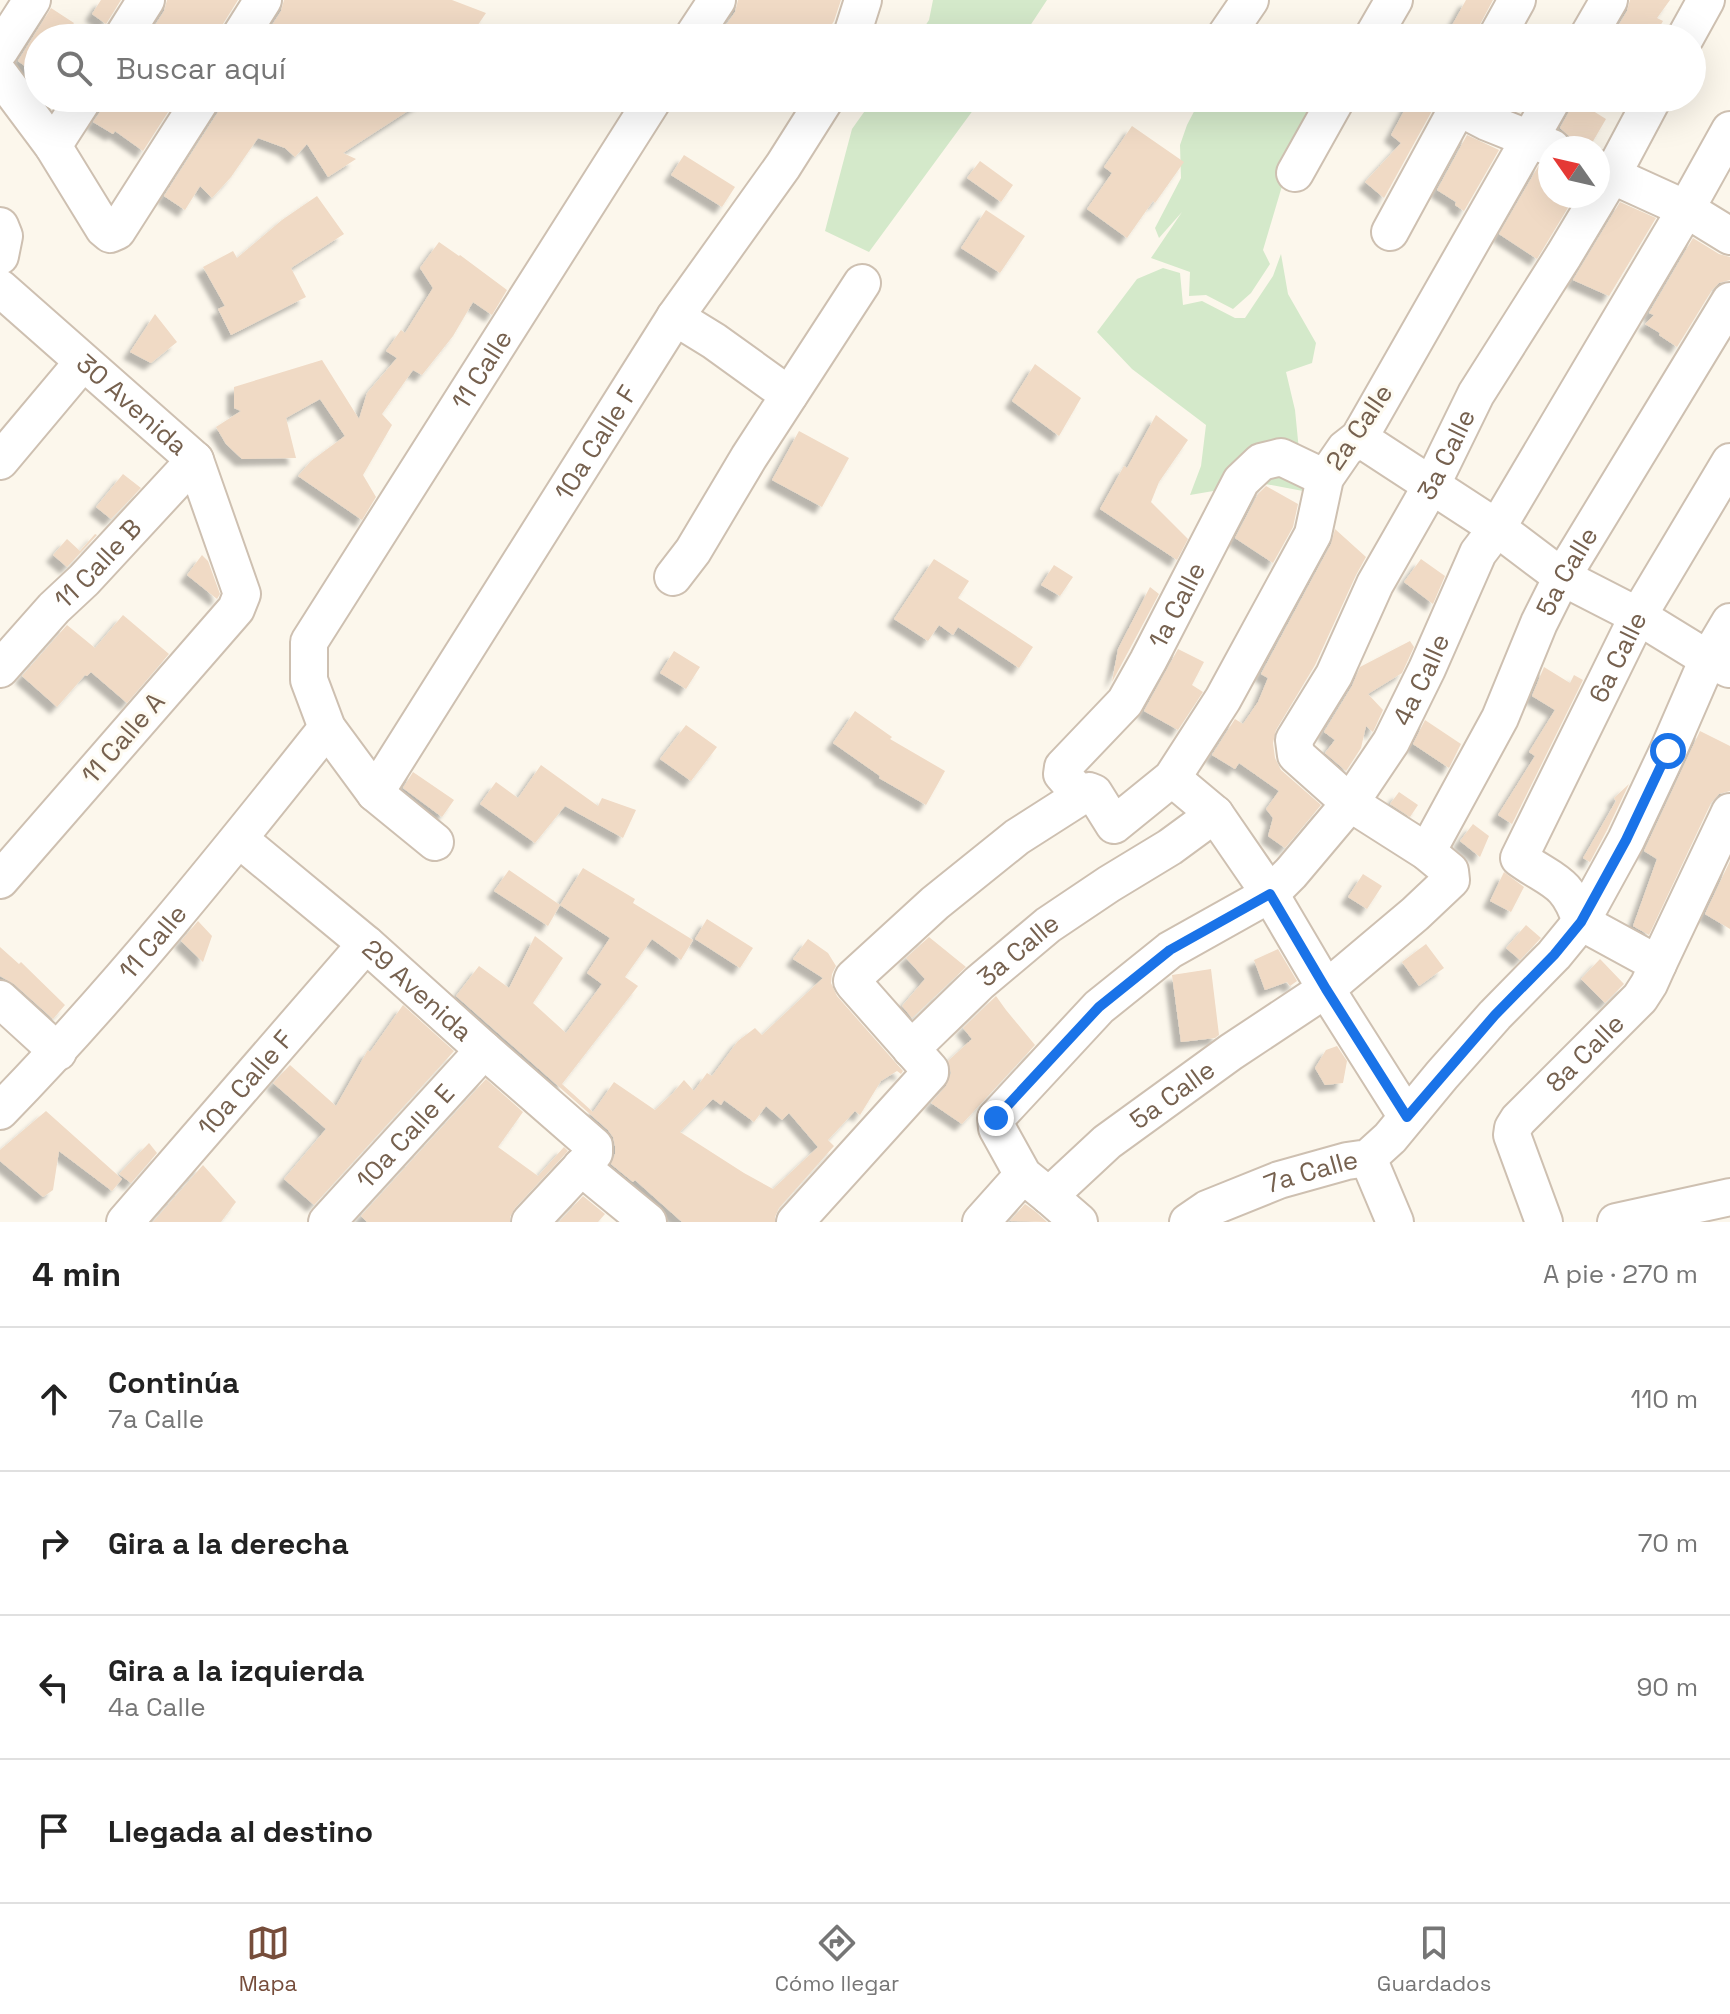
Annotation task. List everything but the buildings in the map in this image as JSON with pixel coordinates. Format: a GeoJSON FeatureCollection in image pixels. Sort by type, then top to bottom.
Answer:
{"type":"FeatureCollection","features":[{"type":"Feature","properties":{"kind":"street"},"geometry":{"type":"LineString","coordinates":[[0,50],[32,0]]}},
{"type":"Feature","properties":{"kind":"street"},"geometry":{"type":"LineString","coordinates":[[131,24],[146,0]]}},
{"type":"Feature","properties":{"kind":"street"},"geometry":{"type":"LineString","coordinates":[[248,24],[263,0]]}},
{"type":"Feature","properties":{"kind":"street"},"geometry":{"type":"LineString","coordinates":[[701,24],[717,0]]}},
{"type":"Feature","properties":{"kind":"street"},"geometry":{"type":"LineString","coordinates":[[855,24],[863,0]]}},
{"type":"Feature","properties":{"kind":"street"},"geometry":{"type":"LineString","coordinates":[[1234,24],[1250,0]]}},
{"type":"Feature","properties":{"kind":"street"},"geometry":{"type":"LineString","coordinates":[[1380,24],[1394,0]]}},
{"type":"Feature","properties":{"kind":"street"},"geometry":{"type":"LineString","coordinates":[[1504,24],[1517,0]]}},
{"type":"Feature","properties":{"kind":"street"},"geometry":{"type":"LineString","coordinates":[[1595,24],[1609,0]]}},
{"type":"Feature","properties":{"kind":"street"},"geometry":{"type":"LineString","coordinates":[[1693,24],[1706,0]]}},
{"type":"Feature","properties":{"kind":"street"},"geometry":{"type":"LineString","coordinates":[[0,75],[24,107]]}},
{"type":"Feature","properties":{"kind":"street"},"geometry":{"type":"LineString","coordinates":[[28,112],[110,234],[117,231],[146,189],[193,112]]}},
{"type":"Feature","properties":{"kind":"street"},"geometry":{"type":"LineString","coordinates":[[53,146],[75,112]]}},
{"type":"Feature","properties":{"kind":"street","name":"11 Calle"},"geometry":{"type":"LineString","coordinates":[[0,1111],[58,1052],[239,839],[327,728],[309,680],[309,642],[645,112]]}},
{"type":"Feature","properties":{"kind":"street","name":"10a Calle F"},"geometry":{"type":"LineString","coordinates":[[375,793],[675,317],[783,166],[817,112]]}},
{"type":"Feature","properties":{"kind":"street"},"geometry":{"type":"LineString","coordinates":[[1295,173],[1329,112]]}},
{"type":"Feature","properties":{"kind":"street"},"geometry":{"type":"LineString","coordinates":[[1390,232],[1456,112]]}},
{"type":"Feature","properties":{"kind":"street"},"geometry":{"type":"LineString","coordinates":[[1474,112],[1487,122],[1538,142]]}},
{"type":"Feature","properties":{"kind":"street","name":"2a Calle"},"geometry":{"type":"LineString","coordinates":[[1543,136],[1549,112]]}},
{"type":"Feature","properties":{"kind":"street","name":"3a Calle"},"geometry":{"type":"LineString","coordinates":[[1610,164],[1644,112]]}},
{"type":"Feature","properties":{"kind":"street","name":"4a Calle"},"geometry":{"type":"LineString","coordinates":[[1036,1186],[997,1128],[996,1118],[1099,1007],[1170,950],[1270,894],[1350,803],[1391,742],[1478,553],[1497,528],[1730,130]]}},
{"type":"Feature","properties":{"kind":"street","name":"2a Calle"},"geometry":{"type":"LineString","coordinates":[[1087,795],[1114,825],[1172,778],[1223,699],[1313,534],[1325,478],[1345,449],[1359,438],[1538,148]]}},
{"type":"Feature","properties":{"kind":"street"},"geometry":{"type":"LineString","coordinates":[[1610,174],[1686,209],[1730,236]]}},
{"type":"Feature","properties":{"kind":"street","name":"3a Calle"},"geometry":{"type":"LineString","coordinates":[[1427,852],[1350,803],[1296,755],[1294,740],[1334,675],[1375,584],[1431,486],[1476,394],[1564,255],[1587,208]]}},
{"type":"Feature","properties":{"kind":"street"},"geometry":{"type":"LineString","coordinates":[[0,226],[4,236],[0,256]]}},
{"type":"Feature","properties":{"kind":"street"},"geometry":{"type":"LineString","coordinates":[[673,577],[693,551],[823,339],[862,283]]}},
{"type":"Feature","properties":{"kind":"street","name":"30 Avenida"},"geometry":{"type":"LineString","coordinates":[[0,288],[195,460],[242,594]]}},
{"type":"Feature","properties":{"kind":"street","name":"5a Calle"},"geometry":{"type":"LineString","coordinates":[[981,1222],[1107,1142],[1231,1052],[1326,989],[1451,880],[1450,871],[1427,852],[1500,718],[1539,623],[1562,577],[1730,301]]}},
{"type":"Feature","properties":{"kind":"street"},"geometry":{"type":"LineString","coordinates":[[675,317],[789,395]]}},
{"type":"Feature","properties":{"kind":"street"},"geometry":{"type":"LineString","coordinates":[[0,461],[83,362]]}},
{"type":"Feature","properties":{"kind":"street"},"geometry":{"type":"LineString","coordinates":[[1359,438],[1497,528],[1562,577],[1638,616],[1719,664]]}},
{"type":"Feature","properties":{"kind":"street","name":"1a Calle"},"geometry":{"type":"LineString","coordinates":[[1087,795],[1062,774],[1063,767],[1125,702],[1241,481],[1261,462],[1281,457],[1325,478]]}},
{"type":"Feature","properties":{"kind":"street","name":"11 Calle B"},"geometry":{"type":"LineString","coordinates":[[0,669],[195,460]]}},
{"type":"Feature","properties":{"kind":"street","name":"6a Calle"},"geometry":{"type":"LineString","coordinates":[[1581,922],[1574,901],[1558,882],[1520,860],[1520,856],[1638,616],[1730,462]]}},
{"type":"Feature","properties":{"kind":"street","name":"11 Calle A"},"geometry":{"type":"LineString","coordinates":[[0,880],[236,609],[242,594]]}},
{"type":"Feature","properties":{"kind":"street","name":"7a Calle"},"geometry":{"type":"LineString","coordinates":[[1188,1222],[1207,1209],[1279,1180],[1368,1158],[1390,1138],[1495,1015],[1554,955],[1581,922],[1719,664],[1730,622]]}},
{"type":"Feature","properties":{"kind":"street"},"geometry":{"type":"LineString","coordinates":[[327,728],[375,793],[435,842]]}},
{"type":"Feature","properties":{"kind":"street"},"geometry":{"type":"LineString","coordinates":[[1172,778],[1215,814],[1270,894],[1407,1117]]}},
{"type":"Feature","properties":{"kind":"street"},"geometry":{"type":"LineString","coordinates":[[920,1063],[854,984],[853,978],[935,903],[1017,837],[1087,795]]}},
{"type":"Feature","properties":{"kind":"street","name":"8a Calle"},"geometry":{"type":"LineString","coordinates":[[1544,1222],[1512,1135],[1513,1128],[1640,998],[1730,812]]}},
{"type":"Feature","properties":{"kind":"street","name":"3a Calle"},"geometry":{"type":"LineString","coordinates":[[795,1222],[979,983],[1048,925],[1170,847],[1215,814]]}},
{"type":"Feature","properties":{"kind":"street","name":"29 Avenida"},"geometry":{"type":"LineString","coordinates":[[239,839],[366,944],[484,1050],[648,1222]]}},
{"type":"Feature","properties":{"kind":"street"},"geometry":{"type":"LineString","coordinates":[[1581,922],[1654,974]]}},
{"type":"Feature","properties":{"kind":"street","name":"10a Calle F"},"geometry":{"type":"LineString","coordinates":[[125,1222],[366,944]]}},
{"type":"Feature","properties":{"kind":"street"},"geometry":{"type":"LineString","coordinates":[[0,999],[58,1052]]}},
{"type":"Feature","properties":{"kind":"street","name":"10a Calle E"},"geometry":{"type":"LineString","coordinates":[[327,1222],[484,1050]]}},
{"type":"Feature","properties":{"kind":"street"},"geometry":{"type":"LineString","coordinates":[[530,1222],[588,1157]]}},
{"type":"Feature","properties":{"kind":"street"},"geometry":{"type":"LineString","coordinates":[[1368,1158],[1395,1222]]}},
{"type":"Feature","properties":{"kind":"street"},"geometry":{"type":"LineString","coordinates":[[1036,1186],[1079,1222]]}},
{"type":"Feature","properties":{"kind":"street"},"geometry":{"type":"LineString","coordinates":[[1616,1222],[1730,1197]]}},
{"type":"Feature","properties":{"kind":"green space"},"geometry":{"type":"Polygon","coordinates":[[[933,0],[1047,0],[1031,24],[926,24],[933,0]]]}},
{"type":"Feature","properties":{"kind":"green space"},"geometry":{"type":"Polygon","coordinates":[[[864,112],[972,112],[869,252],[825,231],[852,129],[864,112]]]}},
{"type":"Feature","properties":{"kind":"green space"},"geometry":{"type":"Polygon","coordinates":[[[1194,112],[1315,112],[1290,159],[1263,250],[1270,264],[1251,293],[1233,309],[1206,295],[1189,296],[1190,272],[1151,258],[1182,212],[1159,238],[1155,228],[1181,178],[1180,145],[1194,112]]]}},
{"type":"Feature","properties":{"kind":"green space"},"geometry":{"type":"Polygon","coordinates":[[[1281,254],[1288,294],[1316,343],[1312,363],[1286,372],[1295,410],[1303,491],[1260,483],[1190,495],[1201,466],[1206,425],[1132,369],[1097,332],[1137,279],[1163,268],[1180,273],[1183,305],[1202,301],[1235,318],[1245,318],[1273,276],[1281,254]]]}},
{"type":"Feature","properties":{"kind":"route"},"geometry":{"type":"LineString","coordinates":[[996,1118],[1099,1007],[1170,950],[1270,894],[1407,1117],[1581,922],[1626,840],[1668,751]]}}]}
